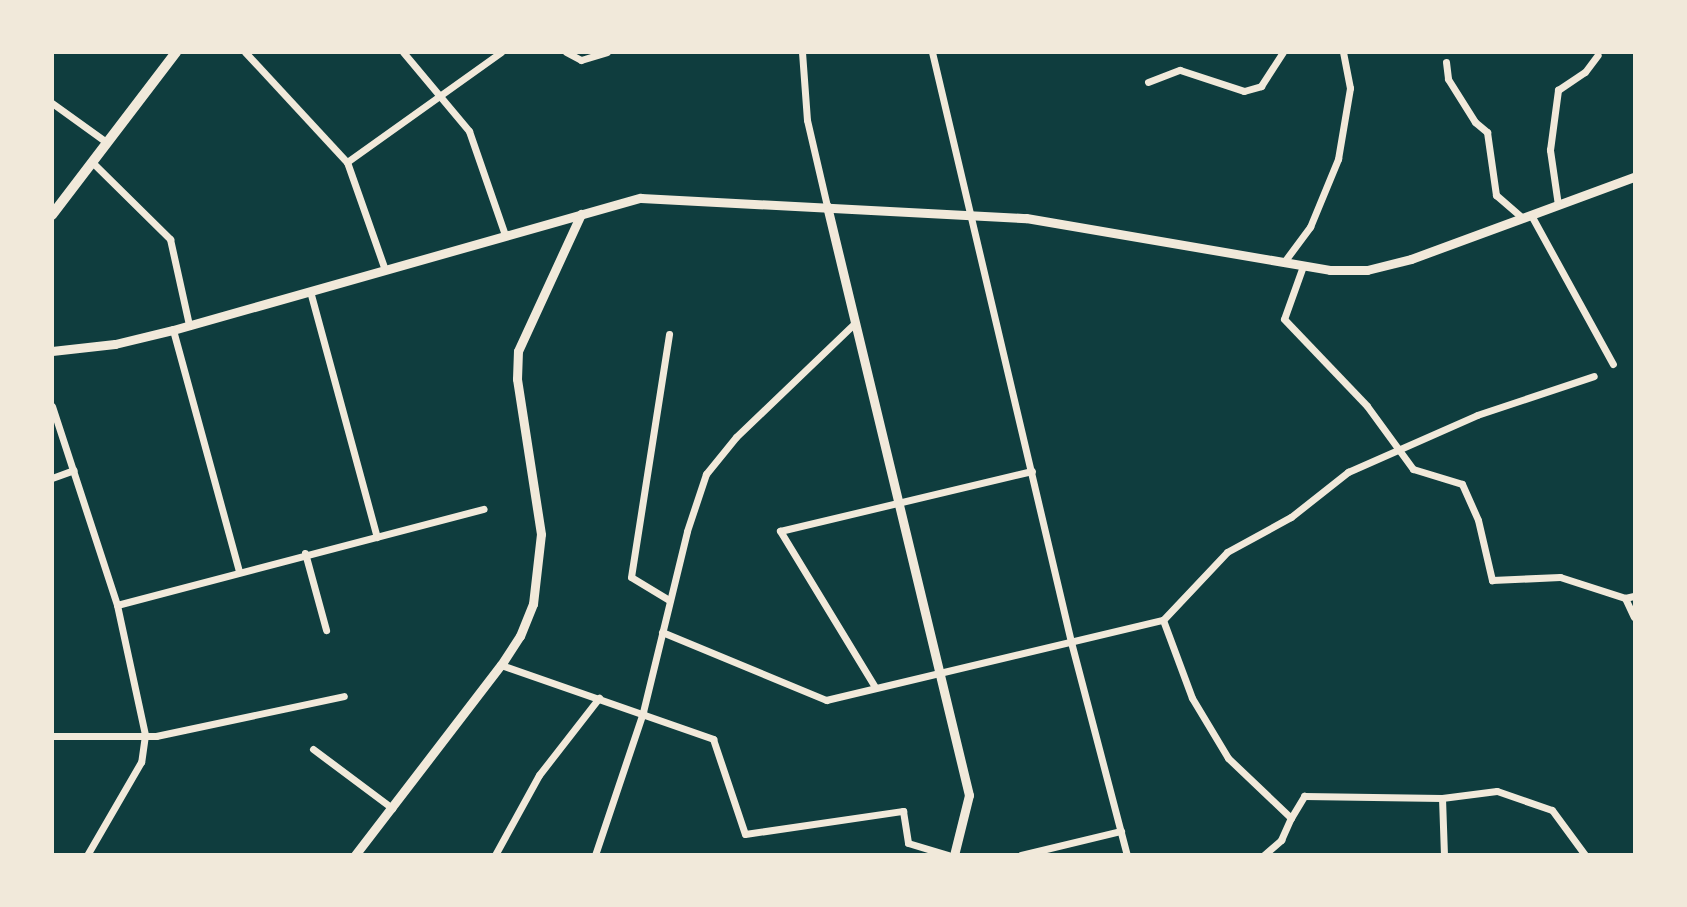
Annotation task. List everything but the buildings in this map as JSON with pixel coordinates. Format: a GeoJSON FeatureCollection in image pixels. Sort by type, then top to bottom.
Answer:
{"type":"FeatureCollection","features":[{"type":"Feature","properties":{"kind":"main road"},"geometry":{"type":"LineString","coordinates":[[52,215],[176,52]]}},
{"type":"Feature","properties":{"kind":"street"},"geometry":{"type":"LineString","coordinates":[[245,52],[347,162],[386,270]]}},
{"type":"Feature","properties":{"kind":"street"},"geometry":{"type":"LineString","coordinates":[[403,52],[469,131],[505,235]]}},
{"type":"Feature","properties":{"kind":"street"},"geometry":{"type":"LineString","coordinates":[[347,162],[438,94],[501,52]]}},
{"type":"Feature","properties":{"kind":"street"},"geometry":{"type":"LineString","coordinates":[[566,52],[581,60],[607,52]]}},
{"type":"Feature","properties":{"kind":"street"},"geometry":{"type":"LineString","coordinates":[[802,52],[807,120],[969,795],[954,855]]}},
{"type":"Feature","properties":{"kind":"street"},"geometry":{"type":"LineString","coordinates":[[932,52],[1071,642],[1127,855]]}},
{"type":"Feature","properties":{"kind":"street"},"geometry":{"type":"LineString","coordinates":[[1148,82],[1180,70],[1244,91],[1261,86],[1283,52]]}},
{"type":"Feature","properties":{"kind":"street"},"geometry":{"type":"LineString","coordinates":[[1284,262],[1310,227],[1338,159],[1350,88],[1343,52]]}},
{"type":"Feature","properties":{"kind":"street"},"geometry":{"type":"LineString","coordinates":[[1558,205],[1550,150],[1558,90],[1585,72],[1598,55]]}},
{"type":"Feature","properties":{"kind":"street"},"geometry":{"type":"LineString","coordinates":[[1446,62],[1448,79],[1475,122],[1487,132],[1496,195],[1527,217],[1613,364]]}},
{"type":"Feature","properties":{"kind":"street"},"geometry":{"type":"LineString","coordinates":[[52,103],[106,142]]}},
{"type":"Feature","properties":{"kind":"street"},"geometry":{"type":"LineString","coordinates":[[92,162],[170,239],[189,325]]}},
{"type":"Feature","properties":{"kind":"street"},"geometry":{"type":"LineString","coordinates":[[52,351],[115,344],[173,330],[623,201],[661,197],[969,213],[1330,270],[1385,267],[1634,177]]}},
{"type":"Feature","properties":{"kind":"street"},"geometry":{"type":"LineString","coordinates":[[355,855],[501,665],[520,636],[540,567],[541,534],[517,379],[517,351],[581,214]]}},
{"type":"Feature","properties":{"kind":"street"},"geometry":{"type":"LineString","coordinates":[[1303,266],[1284,319],[1367,406],[1419,473],[1462,484],[1478,520],[1492,580],[1560,577],[1625,598],[1634,596]]}},
{"type":"Feature","properties":{"kind":"street"},"geometry":{"type":"LineString","coordinates":[[310,291],[377,537]]}},
{"type":"Feature","properties":{"kind":"street"},"geometry":{"type":"LineString","coordinates":[[596,855],[643,712],[669,600],[706,474],[736,437],[856,323]]}},
{"type":"Feature","properties":{"kind":"street"},"geometry":{"type":"LineString","coordinates":[[173,330],[239,571]]}},
{"type":"Feature","properties":{"kind":"street"},"geometry":{"type":"LineString","coordinates":[[669,334],[631,577],[669,600]]}},
{"type":"Feature","properties":{"kind":"street"},"geometry":{"type":"LineString","coordinates":[[663,632],[826,700],[1163,620],[1227,552],[1291,517],[1348,472],[1477,415],[1594,376]]}},
{"type":"Feature","properties":{"kind":"street"},"geometry":{"type":"LineString","coordinates":[[52,406],[117,605],[145,735],[141,762],[88,855]]}},
{"type":"Feature","properties":{"kind":"street"},"geometry":{"type":"LineString","coordinates":[[52,478],[74,470]]}},
{"type":"Feature","properties":{"kind":"street"},"geometry":{"type":"LineString","coordinates":[[875,687],[780,531],[1031,471]]}},
{"type":"Feature","properties":{"kind":"street"},"geometry":{"type":"LineString","coordinates":[[117,605],[306,553],[484,509]]}},
{"type":"Feature","properties":{"kind":"street"},"geometry":{"type":"LineString","coordinates":[[306,553],[326,630]]}},
{"type":"Feature","properties":{"kind":"street"},"geometry":{"type":"LineString","coordinates":[[1625,598],[1634,617]]}},
{"type":"Feature","properties":{"kind":"street"},"geometry":{"type":"LineString","coordinates":[[1163,620],[1192,698],[1228,758],[1291,818]]}},
{"type":"Feature","properties":{"kind":"street"},"geometry":{"type":"LineString","coordinates":[[501,665],[643,712],[713,739],[745,834],[903,811],[908,843],[948,855]]}},
{"type":"Feature","properties":{"kind":"street"},"geometry":{"type":"LineString","coordinates":[[52,736],[145,735],[235,722],[344,696]]}},
{"type":"Feature","properties":{"kind":"street"},"geometry":{"type":"LineString","coordinates":[[495,855],[539,775],[599,698]]}},
{"type":"Feature","properties":{"kind":"street"},"geometry":{"type":"LineString","coordinates":[[313,749],[391,807]]}},
{"type":"Feature","properties":{"kind":"street"},"geometry":{"type":"LineString","coordinates":[[1264,855],[1281,840],[1304,796],[1442,798],[1497,791],[1552,810],[1585,855]]}},
{"type":"Feature","properties":{"kind":"street"},"geometry":{"type":"LineString","coordinates":[[1442,798],[1444,855]]}},
{"type":"Feature","properties":{"kind":"street"},"geometry":{"type":"LineString","coordinates":[[1021,855],[1121,831]]}}]}
